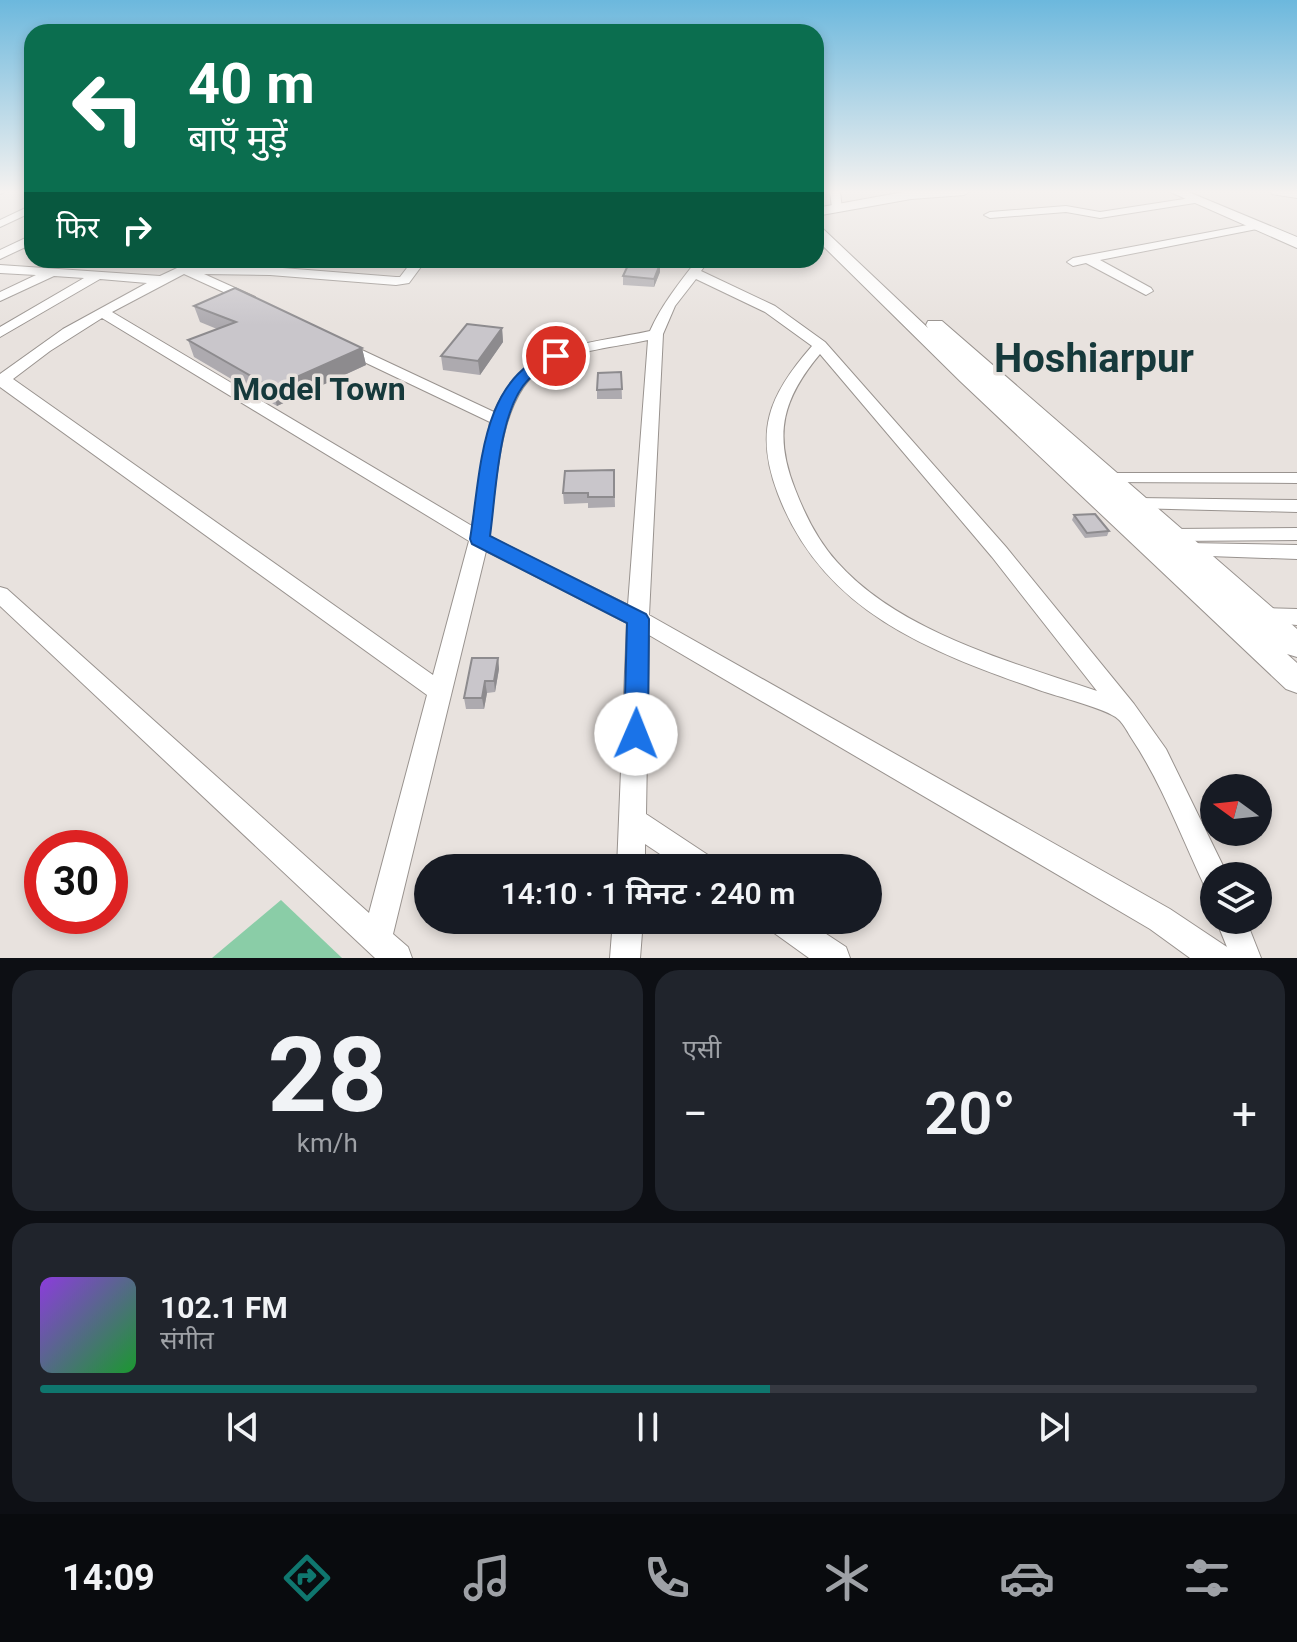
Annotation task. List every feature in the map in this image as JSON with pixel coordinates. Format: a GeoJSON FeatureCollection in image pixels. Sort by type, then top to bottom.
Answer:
{"type":"FeatureCollection","features":[{"type":"Feature","properties":{"kind":"main road"},"geometry":{"type":"LineString","coordinates":[[835,236],[845,251],[967,377],[1297,681]]}},
{"type":"Feature","properties":{"kind":"main road"},"geometry":{"type":"LineString","coordinates":[[845,251],[1297,646]]}},
{"type":"Feature","properties":{"kind":"street"},"geometry":{"type":"LineString","coordinates":[[1073,262],[1208,236]]}},
{"type":"Feature","properties":{"kind":"street"},"geometry":{"type":"LineString","coordinates":[[4,251],[24,242]]}},
{"type":"Feature","properties":{"kind":"street"},"geometry":{"type":"LineString","coordinates":[[1088,259],[1146,291]]}},
{"type":"Feature","properties":{"kind":"street"},"geometry":{"type":"LineString","coordinates":[[414,268],[404,280],[396,281],[270,271],[183,269],[102,312],[5,374],[440,692]]}},
{"type":"Feature","properties":{"kind":"street"},"geometry":{"type":"LineString","coordinates":[[632,854],[638,619],[656,334],[668,306],[696,268]]}},
{"type":"Feature","properties":{"kind":"street"},"geometry":{"type":"LineString","coordinates":[[700,268],[770,309],[820,345],[1008,563],[1126,711],[1157,756],[1207,862]]}},
{"type":"Feature","properties":{"kind":"street"},"geometry":{"type":"LineString","coordinates":[[0,269],[161,280]]}},
{"type":"Feature","properties":{"kind":"street"},"geometry":{"type":"LineString","coordinates":[[183,269],[267,308]]}},
{"type":"Feature","properties":{"kind":"street"},"geometry":{"type":"LineString","coordinates":[[0,297],[52,272]]}},
{"type":"Feature","properties":{"kind":"street"},"geometry":{"type":"LineString","coordinates":[[0,333],[98,275]]}},
{"type":"Feature","properties":{"kind":"street"},"geometry":{"type":"LineString","coordinates":[[102,312],[479,539],[638,619],[1160,919],[1216,958]]}},
{"type":"Feature","properties":{"kind":"street"},"geometry":{"type":"LineString","coordinates":[[387,948],[440,692],[479,539],[499,420],[509,395],[522,377],[538,364],[556,356],[656,334]]}},
{"type":"Feature","properties":{"kind":"street"},"geometry":{"type":"LineString","coordinates":[[335,342],[499,420]]}},
{"type":"Feature","properties":{"kind":"street"},"geometry":{"type":"LineString","coordinates":[[820,345],[795,373],[780,401],[773,441],[775,464],[784,487],[817,553],[837,576],[865,599],[942,642],[1126,711]]}},
{"type":"Feature","properties":{"kind":"street"},"geometry":{"type":"LineString","coordinates":[[1108,478],[1297,478]]}},
{"type":"Feature","properties":{"kind":"street"},"geometry":{"type":"LineString","coordinates":[[1137,504],[1297,506]]}},
{"type":"Feature","properties":{"kind":"street"},"geometry":{"type":"LineString","coordinates":[[1180,543],[1297,534]]}},
{"type":"Feature","properties":{"kind":"street"},"geometry":{"type":"LineString","coordinates":[[1180,543],[1297,552]]}},
{"type":"Feature","properties":{"kind":"street"},"geometry":{"type":"LineString","coordinates":[[0,594],[387,948]]}},
{"type":"Feature","properties":{"kind":"street"},"geometry":{"type":"LineString","coordinates":[[1262,616],[1297,617]]}},
{"type":"Feature","properties":{"kind":"street"},"geometry":{"type":"LineString","coordinates":[[634,821],[683,854]]}},
{"type":"Feature","properties":{"kind":"street"},"geometry":{"type":"LineString","coordinates":[[625,958],[627,934]]}},
{"type":"Feature","properties":{"kind":"street"},"geometry":{"type":"LineString","coordinates":[[800,934],[835,958]]}},
{"type":"Feature","properties":{"kind":"street"},"geometry":{"type":"LineString","coordinates":[[1237,934],[1246,958]]}},
{"type":"Feature","properties":{"kind":"green space"},"geometry":{"type":"Polygon","coordinates":[[[281,900],[342,958],[212,958],[281,900]]]}},
{"type":"Feature","properties":{"kind":"building"},"geometry":{"type":"Polygon","coordinates":[[[627,268],[658,268],[654,279],[623,276],[627,268]]]}},
{"type":"Feature","properties":{"kind":"building"},"geometry":{"type":"Polygon","coordinates":[[[235,288],[362,348],[272,388],[188,340],[236,322],[194,306],[235,288]]]}},
{"type":"Feature","properties":{"kind":"building"},"geometry":{"type":"Polygon","coordinates":[[[467,324],[502,328],[478,361],[441,356],[467,324]]]}},
{"type":"Feature","properties":{"kind":"building"},"geometry":{"type":"Polygon","coordinates":[[[621,372],[622,389],[597,390],[598,373],[621,372]]]}},
{"type":"Feature","properties":{"kind":"building"},"geometry":{"type":"Polygon","coordinates":[[[614,470],[614,497],[563,493],[565,471],[614,470]]]}},
{"type":"Feature","properties":{"kind":"building"},"geometry":{"type":"Polygon","coordinates":[[[1095,514],[1109,531],[1087,533],[1074,515],[1095,514]]]}},
{"type":"Feature","properties":{"kind":"building"},"geometry":{"type":"Polygon","coordinates":[[[472,658],[498,658],[494,681],[485,681],[482,698],[464,698],[472,658]]]}},
{"type":"Feature","properties":{"kind":"district","name":"Hoshiarpur"},"geometry":{"type":"Point","coordinates":[1094,358]}},
{"type":"Feature","properties":{"kind":"district","name":"Model Town"},"geometry":{"type":"Point","coordinates":[319,389]}},
{"type":"Feature","properties":{"kind":"route"},"geometry":{"type":"LineString","coordinates":[[556,356],[538,364],[522,377],[509,395],[499,420],[479,539],[638,619],[636,734]]}}]}
